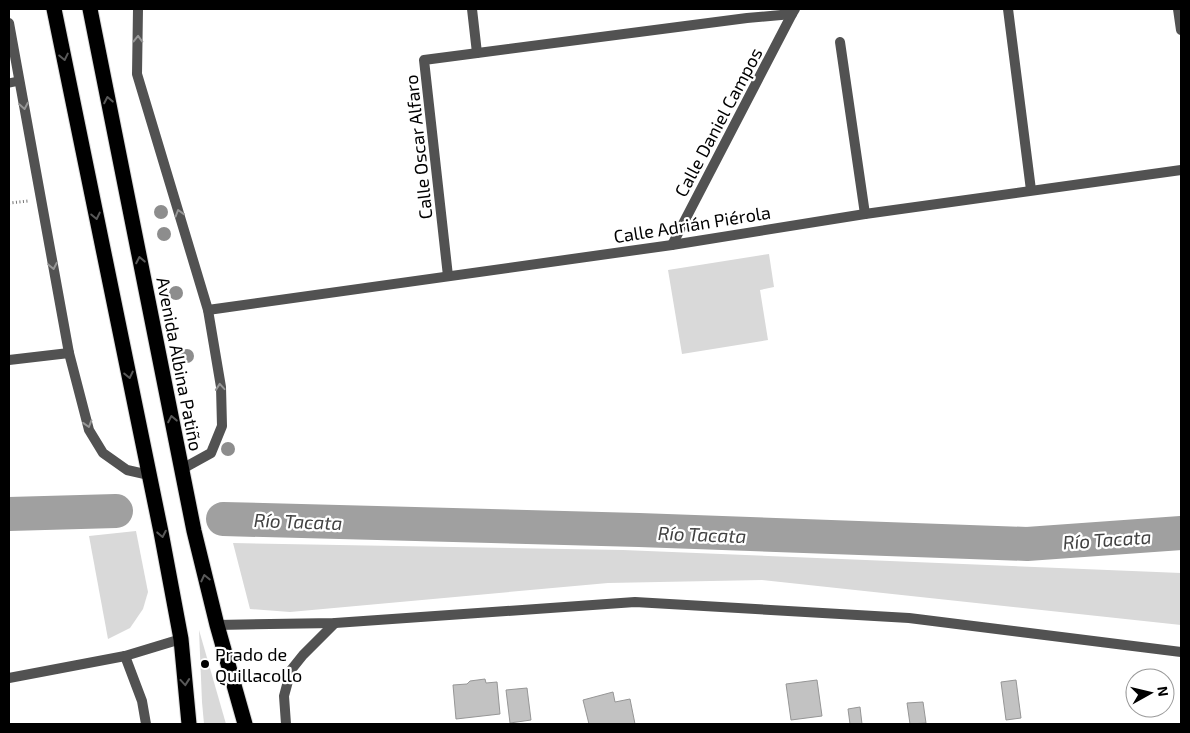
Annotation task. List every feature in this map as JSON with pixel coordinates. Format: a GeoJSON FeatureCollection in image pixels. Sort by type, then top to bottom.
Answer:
{"type":"FeatureCollection","features":[{"type":"Feature","properties":{"kind":"highway"},"geometry":{"type":"LineString","coordinates":[[54,9],[162,532],[181,639],[189,724]]}},
{"type":"Feature","properties":{"kind":"highway","name":"Avenida Albina Patiño"},"geometry":{"type":"LineString","coordinates":[[90,9],[194,531],[217,625],[245,724]]}},
{"type":"Feature","properties":{"kind":"street"},"geometry":{"type":"LineString","coordinates":[[138,9],[137,74],[208,310],[221,387],[222,426],[211,453],[182,469]]}},
{"type":"Feature","properties":{"kind":"street"},"geometry":{"type":"LineString","coordinates":[[472,9],[477,53]]}},
{"type":"Feature","properties":{"kind":"street"},"geometry":{"type":"LineString","coordinates":[[1008,9],[1031,190]]}},
{"type":"Feature","properties":{"kind":"street"},"geometry":{"type":"LineString","coordinates":[[1178,9],[1181,30]]}},
{"type":"Feature","properties":{"kind":"street","name":"Calle Oscar Alfaro"},"geometry":{"type":"LineString","coordinates":[[448,276],[424,60],[746,13],[794,11]]}},
{"type":"Feature","properties":{"kind":"street","name":"Calle Daniel Campos"},"geometry":{"type":"LineString","coordinates":[[672,244],[794,11]]}},
{"type":"Feature","properties":{"kind":"street"},"geometry":{"type":"LineString","coordinates":[[9,23],[14,82],[69,353],[89,430],[103,453],[127,470],[149,475]]}},
{"type":"Feature","properties":{"kind":"street"},"geometry":{"type":"LineString","coordinates":[[840,42],[865,214]]}},
{"type":"Feature","properties":{"kind":"street","name":"Calle Adrián Piérola"},"geometry":{"type":"LineString","coordinates":[[208,310],[672,244],[1031,190],[1181,170]]}},
{"type":"Feature","properties":{"kind":"street"},"geometry":{"type":"LineString","coordinates":[[9,360],[69,353]]}},
{"type":"Feature","properties":{"kind":"street"},"geometry":{"type":"LineString","coordinates":[[217,625],[335,623],[635,602],[909,618],[1181,652]]}},
{"type":"Feature","properties":{"kind":"street"},"geometry":{"type":"LineString","coordinates":[[286,724],[284,696],[291,670],[335,623]]}},
{"type":"Feature","properties":{"kind":"street"},"geometry":{"type":"LineString","coordinates":[[9,678],[125,656],[181,639]]}},
{"type":"Feature","properties":{"kind":"street"},"geometry":{"type":"LineString","coordinates":[[125,656],[142,701],[146,724]]}},
{"type":"Feature","properties":{"kind":"shaded area"},"geometry":{"type":"Polygon","coordinates":[[[769,254],[774,287],[760,290],[768,340],[682,354],[668,270],[769,254]]]}},
{"type":"Feature","properties":{"kind":"shaded area"},"geometry":{"type":"Polygon","coordinates":[[[136,531],[148,592],[143,609],[130,628],[108,639],[89,536],[136,531]]]}},
{"type":"Feature","properties":{"kind":"shaded area"},"geometry":{"type":"Polygon","coordinates":[[[233,543],[623,550],[1181,573],[1181,625],[762,580],[608,583],[290,612],[250,609],[233,543]]]}},
{"type":"Feature","properties":{"kind":"shaded area","name":"Prado de Quillacollo"},"geometry":{"type":"Polygon","coordinates":[[[199,630],[226,724],[204,724],[199,630]]]}},
{"type":"Feature","properties":{"kind":"building"},"geometry":{"type":"Polygon","coordinates":[[[485,679],[486,683],[497,682],[500,714],[456,719],[453,685],[467,684],[470,681],[485,679]]]}},
{"type":"Feature","properties":{"kind":"building"},"geometry":{"type":"Polygon","coordinates":[[[817,680],[822,716],[791,720],[786,684],[817,680]]]}},
{"type":"Feature","properties":{"kind":"building"},"geometry":{"type":"Polygon","coordinates":[[[1016,680],[1021,718],[1006,720],[1001,682],[1016,680]]]}},
{"type":"Feature","properties":{"kind":"building"},"geometry":{"type":"Polygon","coordinates":[[[527,688],[531,720],[510,723],[506,690],[527,688]]]}},
{"type":"Feature","properties":{"kind":"building"},"geometry":{"type":"Polygon","coordinates":[[[613,692],[615,702],[630,699],[635,724],[589,724],[583,700],[613,692]]]}},
{"type":"Feature","properties":{"kind":"building"},"geometry":{"type":"Polygon","coordinates":[[[923,702],[926,723],[910,724],[907,703],[923,702]]]}},
{"type":"Feature","properties":{"kind":"building"},"geometry":{"type":"Polygon","coordinates":[[[860,707],[862,724],[850,724],[848,709],[860,707]]]}},
{"type":"Feature","properties":{"kind":"waterway","name":"Río Tacata"},"geometry":{"type":"LineString","coordinates":[[9,514],[116,511]]}},
{"type":"Feature","properties":{"kind":"waterway","name":"Río Tacata"},"geometry":{"type":"LineString","coordinates":[[223,519],[639,530],[1027,544],[1181,533]]}},
{"type":"Feature","properties":{"kind":"place","name":"Prado de Quillacollo"},"geometry":{"type":"Point","coordinates":[205,664]}}]}
